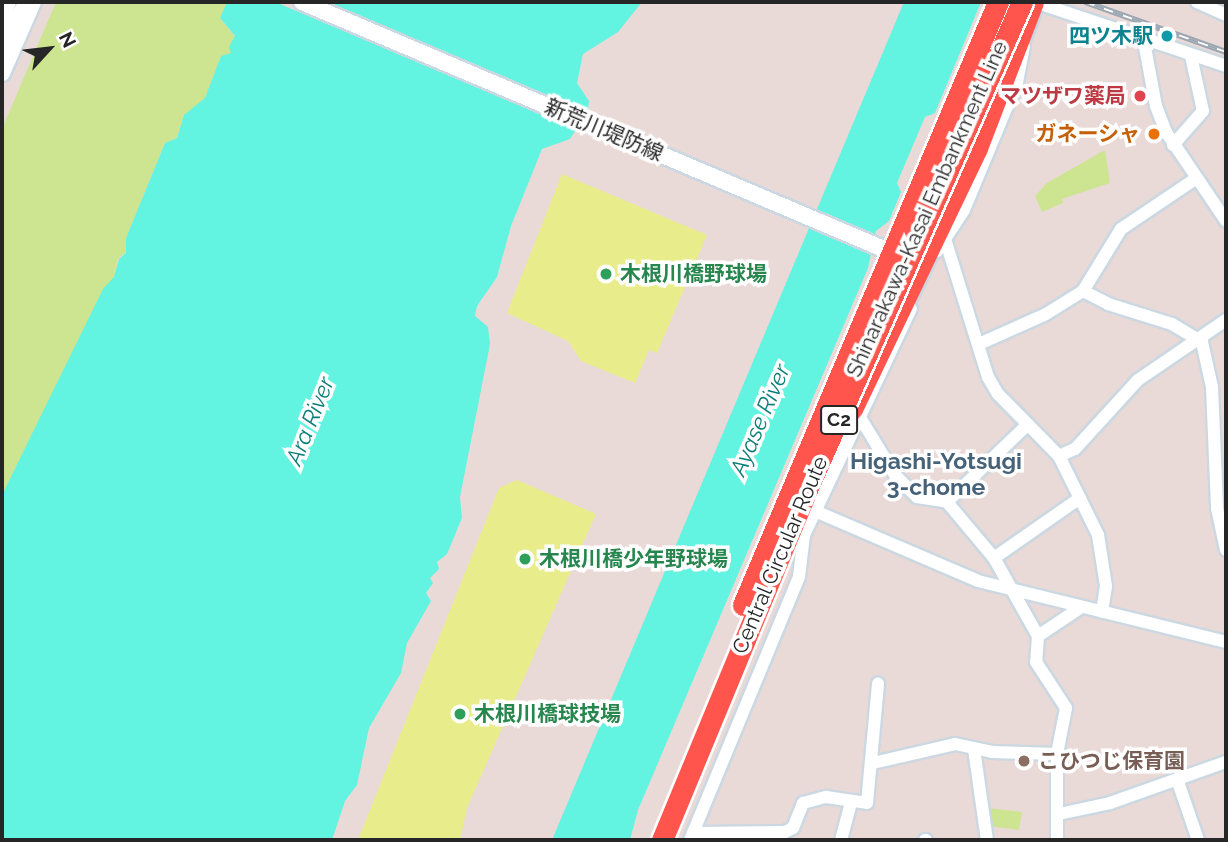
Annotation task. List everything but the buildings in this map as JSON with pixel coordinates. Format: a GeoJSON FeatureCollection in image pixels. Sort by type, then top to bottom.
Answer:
{"type":"FeatureCollection","features":[{"type":"Feature","properties":{"kind":"highway","name":"Central Circular Route"},"geometry":{"type":"LineString","coordinates":[[659,839],[796,475],[998,2]]}},
{"type":"Feature","properties":{"kind":"highway"},"geometry":{"type":"LineString","coordinates":[[853,346],[1008,2]]}},
{"type":"Feature","properties":{"kind":"highway","name":"Central Circular Route"},"geometry":{"type":"LineString","coordinates":[[659,839],[1030,2]]}},
{"type":"Feature","properties":{"kind":"main road"},"geometry":{"type":"LineString","coordinates":[[2,16],[8,2]]}},
{"type":"Feature","properties":{"kind":"main road"},"geometry":{"type":"LineString","coordinates":[[2,42],[28,2]]}},
{"type":"Feature","properties":{"kind":"main road"},"geometry":{"type":"LineString","coordinates":[[2,73],[33,2]]}},
{"type":"Feature","properties":{"kind":"main road","name":"新荒川堤防線"},"geometry":{"type":"LineString","coordinates":[[302,2],[906,258]]}},
{"type":"Feature","properties":{"kind":"main road","name":"Shinarakawa-Kasai Embankment Line"},"geometry":{"type":"LineString","coordinates":[[805,505],[842,402],[974,103],[1030,2]]}},
{"type":"Feature","properties":{"kind":"street"},"geometry":{"type":"LineString","coordinates":[[878,684],[873,763],[867,803],[826,797],[803,803],[793,828],[786,832],[692,836],[799,577],[805,505],[861,419],[945,239],[964,210],[1017,82],[1030,2],[1144,42],[1226,66]]}},
{"type":"Feature","properties":{"kind":"street"},"geometry":{"type":"LineString","coordinates":[[1197,2],[1226,15]]}},
{"type":"Feature","properties":{"kind":"street"},"geometry":{"type":"LineString","coordinates":[[1144,42],[1156,106],[1173,145],[1226,221]]}},
{"type":"Feature","properties":{"kind":"street"},"geometry":{"type":"LineString","coordinates":[[1173,145],[1203,111],[1191,56]]}},
{"type":"Feature","properties":{"kind":"street"},"geometry":{"type":"LineString","coordinates":[[979,344],[1046,314],[1083,291],[1121,229],[1195,179]]}},
{"type":"Feature","properties":{"kind":"street"},"geometry":{"type":"LineString","coordinates":[[945,239],[998,394],[1059,456],[1098,535],[1106,586],[1102,612]]}},
{"type":"Feature","properties":{"kind":"street"},"geometry":{"type":"LineString","coordinates":[[1083,291],[1108,304],[1172,324],[1202,342],[1212,387],[1217,508],[1226,550]]}},
{"type":"Feature","properties":{"kind":"street"},"geometry":{"type":"LineString","coordinates":[[1059,456],[1075,449],[1138,380],[1226,320]]}},
{"type":"Feature","properties":{"kind":"street"},"geometry":{"type":"LineString","coordinates":[[861,419],[895,475],[917,497],[947,502],[994,558],[1038,636],[1036,662],[1066,708],[1057,754],[1057,840]]}},
{"type":"Feature","properties":{"kind":"street"},"geometry":{"type":"LineString","coordinates":[[947,502],[1028,424]]}},
{"type":"Feature","properties":{"kind":"street"},"geometry":{"type":"LineString","coordinates":[[994,558],[1080,498]]}},
{"type":"Feature","properties":{"kind":"street"},"geometry":{"type":"LineString","coordinates":[[805,505],[978,581],[1226,642]]}},
{"type":"Feature","properties":{"kind":"street"},"geometry":{"type":"LineString","coordinates":[[1038,636],[1080,608]]}},
{"type":"Feature","properties":{"kind":"street"},"geometry":{"type":"LineString","coordinates":[[873,763],[955,744],[974,749],[1057,754]]}},
{"type":"Feature","properties":{"kind":"street"},"geometry":{"type":"LineString","coordinates":[[974,749],[987,840]]}},
{"type":"Feature","properties":{"kind":"street"},"geometry":{"type":"LineString","coordinates":[[1059,814],[1110,803],[1226,762]]}},
{"type":"Feature","properties":{"kind":"street"},"geometry":{"type":"LineString","coordinates":[[1177,779],[1198,840]]}},
{"type":"Feature","properties":{"kind":"street"},"geometry":{"type":"LineString","coordinates":[[841,840],[851,802]]}},
{"type":"Feature","properties":{"kind":"green space"},"geometry":{"type":"Polygon","coordinates":[[[56,2],[227,2],[220,18],[235,37],[231,53],[221,56],[205,99],[184,115],[177,138],[165,143],[126,238],[126,252],[118,259],[114,277],[2,495],[2,129],[56,2]]]}},
{"type":"Feature","properties":{"kind":"green space"},"geometry":{"type":"Polygon","coordinates":[[[1105,150],[1110,183],[1062,199],[1063,203],[1042,212],[1035,196],[1047,183],[1105,150]]]}},
{"type":"Feature","properties":{"kind":"green space","name":"木根川橋野球場"},"geometry":{"type":"Polygon","coordinates":[[[562,174],[707,235],[657,353],[649,350],[635,383],[581,361],[568,341],[507,313],[562,174]]]}},
{"type":"Feature","properties":{"kind":"green space"},"geometry":{"type":"Polygon","coordinates":[[[517,480],[596,514],[467,808],[460,840],[358,840],[499,488],[517,480]]]}},
{"type":"Feature","properties":{"kind":"green space"},"geometry":{"type":"Polygon","coordinates":[[[987,808],[1022,812],[1019,830],[989,826],[987,808]]]}},
{"type":"Feature","properties":{"kind":"water","name":"Ara River"},"geometry":{"type":"Polygon","coordinates":[[[227,2],[642,2],[618,32],[583,54],[577,83],[589,101],[588,110],[570,139],[542,149],[511,226],[497,277],[477,306],[475,316],[488,327],[490,344],[460,497],[462,518],[447,554],[437,562],[439,569],[430,578],[433,583],[426,593],[431,601],[407,643],[401,673],[369,728],[357,785],[345,801],[332,840],[2,840],[2,495],[103,289],[114,277],[119,259],[126,253],[126,238],[165,143],[177,138],[184,115],[205,98],[221,56],[231,53],[229,47],[235,36],[220,18],[227,2]]]}},
{"type":"Feature","properties":{"kind":"water","name":"Ayase River"},"geometry":{"type":"Polygon","coordinates":[[[904,2],[981,2],[935,113],[925,117],[897,183],[901,192],[889,221],[876,231],[868,268],[638,810],[630,840],[552,840],[904,2]]]}},
{"type":"Feature","properties":{"kind":"pier"},"geometry":{"type":"Polygon","coordinates":[[[275,2],[328,2],[590,113],[580,130],[275,2]]]}},
{"type":"Feature","properties":{"kind":"railway"},"geometry":{"type":"LineString","coordinates":[[1085,2],[1226,52]]}},
{"type":"Feature","properties":{"kind":"place","name":"四ツ木駅"},"geometry":{"type":"Point","coordinates":[1167,36]}},
{"type":"Feature","properties":{"kind":"place","name":"マツザワ薬局"},"geometry":{"type":"Point","coordinates":[1140,96]}},
{"type":"Feature","properties":{"kind":"place","name":"ガネーシャ"},"geometry":{"type":"Point","coordinates":[1154,134]}},
{"type":"Feature","properties":{"kind":"place","name":"木根川橋野球場"},"geometry":{"type":"Point","coordinates":[606,274]}},
{"type":"Feature","properties":{"kind":"place","name":"木根川橋少年野球場"},"geometry":{"type":"Point","coordinates":[525,559]}},
{"type":"Feature","properties":{"kind":"place","name":"木根川橋球技場"},"geometry":{"type":"Point","coordinates":[460,714]}},
{"type":"Feature","properties":{"kind":"place","name":"こひつじ保育園"},"geometry":{"type":"Point","coordinates":[1024,761]}},
{"type":"Feature","properties":{"kind":"district","name":"Higashi-Yotsugi 3-chome"},"geometry":{"type":"Point","coordinates":[936,474]}}]}
